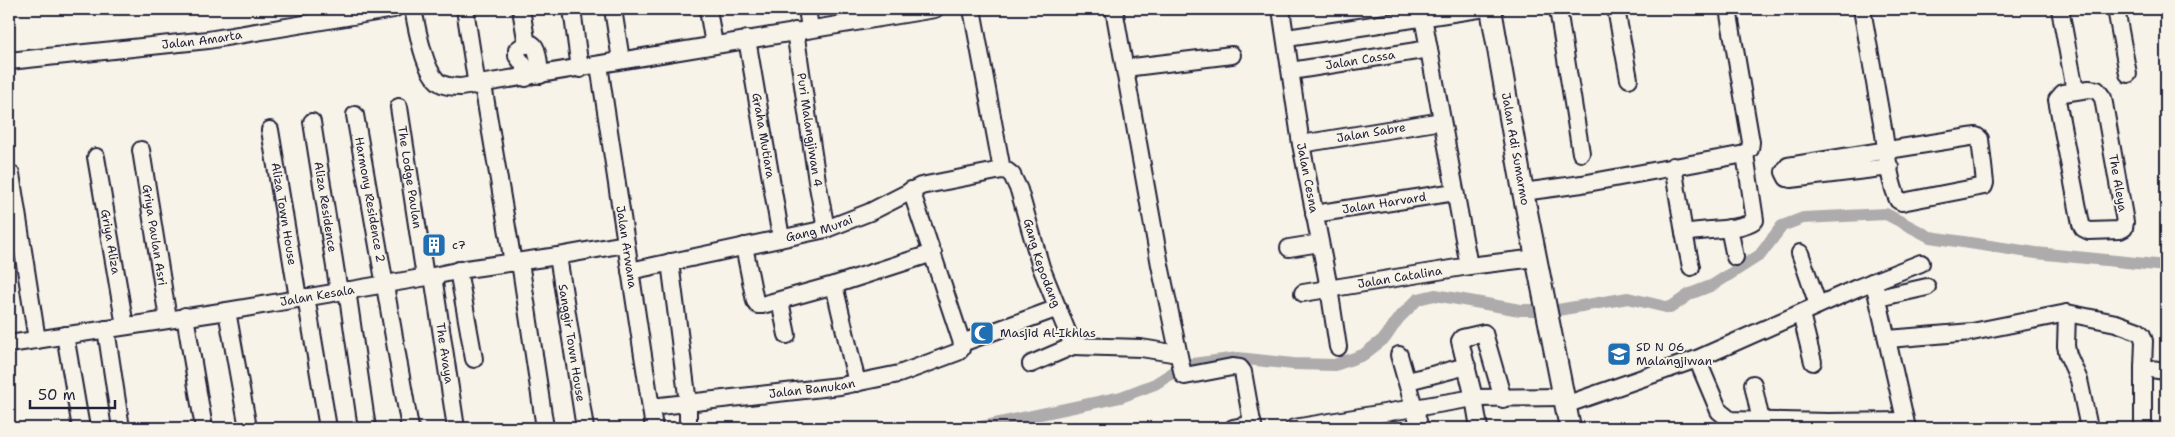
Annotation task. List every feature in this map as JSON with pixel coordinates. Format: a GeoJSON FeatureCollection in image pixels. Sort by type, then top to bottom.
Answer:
{"type":"FeatureCollection","features":[{"type":"Feature","properties":{"kind":"main road","name":"Jalan Adi Sumarmo"},"geometry":{"type":"LineString","coordinates":[[1491,9],[1523,192],[1570,428]]}},
{"type":"Feature","properties":{"kind":"street","name":"Jalan Amarta"},"geometry":{"type":"LineString","coordinates":[[9,60],[208,40],[394,9]]}},
{"type":"Feature","properties":{"kind":"street"},"geometry":{"type":"LineString","coordinates":[[413,9],[420,42],[433,77],[441,84],[451,87],[480,86],[621,60],[714,46],[802,30],[850,15],[935,9]]}},
{"type":"Feature","properties":{"kind":"street"},"geometry":{"type":"LineString","coordinates":[[465,9],[516,262],[546,428]]}},
{"type":"Feature","properties":{"kind":"street"},"geometry":{"type":"LineString","coordinates":[[521,9],[527,45],[536,47],[539,53],[533,76]]}},
{"type":"Feature","properties":{"kind":"street"},"geometry":{"type":"LineString","coordinates":[[572,9],[580,69]]}},
{"type":"Feature","properties":{"kind":"street"},"geometry":{"type":"LineString","coordinates":[[613,9],[621,60]]}},
{"type":"Feature","properties":{"kind":"street"},"geometry":{"type":"LineString","coordinates":[[708,9],[714,46]]}},
{"type":"Feature","properties":{"kind":"street","name":"Puri Malangjiwan 4"},"geometry":{"type":"LineString","coordinates":[[807,9],[802,30],[826,229]]}},
{"type":"Feature","properties":{"kind":"street"},"geometry":{"type":"LineString","coordinates":[[972,9],[1002,170]]}},
{"type":"Feature","properties":{"kind":"street"},"geometry":{"type":"LineString","coordinates":[[1114,9],[1183,375],[1232,367],[1240,368],[1243,372],[1253,426],[1233,428]]}},
{"type":"Feature","properties":{"kind":"street","name":"Jalan Cesna"},"geometry":{"type":"LineString","coordinates":[[1281,9],[1287,38],[1301,144],[1329,288],[1338,347]]}},
{"type":"Feature","properties":{"kind":"street"},"geometry":{"type":"LineString","coordinates":[[1287,38],[1479,9]]}},
{"type":"Feature","properties":{"kind":"street"},"geometry":{"type":"LineString","coordinates":[[1558,9],[1581,153]]}},
{"type":"Feature","properties":{"kind":"street"},"geometry":{"type":"LineString","coordinates":[[1616,9],[1629,79]]}},
{"type":"Feature","properties":{"kind":"street"},"geometry":{"type":"LineString","coordinates":[[1523,192],[1582,184],[1746,154],[1750,150],[1752,142],[1728,9]]}},
{"type":"Feature","properties":{"kind":"street"},"geometry":{"type":"LineString","coordinates":[[1862,9],[1887,150],[1890,167],[1896,196],[1902,202],[1981,188],[1986,183],[1980,139],[1976,136],[1887,150],[1788,166],[1784,172],[1787,178],[1791,179],[1890,167]]}},
{"type":"Feature","properties":{"kind":"street"},"geometry":{"type":"LineString","coordinates":[[2060,9],[2074,90]]}},
{"type":"Feature","properties":{"kind":"street"},"geometry":{"type":"LineString","coordinates":[[2116,9],[2128,74]]}},
{"type":"Feature","properties":{"kind":"street"},"geometry":{"type":"LineString","coordinates":[[1423,17],[1469,266]]}},
{"type":"Feature","properties":{"kind":"street","name":"Graha Mutiara"},"geometry":{"type":"LineString","coordinates":[[747,39],[780,232]]}},
{"type":"Feature","properties":{"kind":"street","name":"Jalan Cassa"},"geometry":{"type":"LineString","coordinates":[[1291,71],[1429,49]]}},
{"type":"Feature","properties":{"kind":"street"},"geometry":{"type":"LineString","coordinates":[[1125,68],[1232,55]]}},
{"type":"Feature","properties":{"kind":"street","name":"Jalan Arwana"},"geometry":{"type":"LineString","coordinates":[[599,65],[654,428]]}},
{"type":"Feature","properties":{"kind":"street","name":"The Aleya"},"geometry":{"type":"LineString","coordinates":[[2074,90],[2097,90],[2103,98],[2125,222],[2124,228],[2120,230],[2088,231],[2081,224],[2057,100],[2063,93],[2074,90]]}},
{"type":"Feature","properties":{"kind":"street","name":"The Lodge Paulan"},"geometry":{"type":"LineString","coordinates":[[399,107],[429,277]]}},
{"type":"Feature","properties":{"kind":"street","name":"Harmony Residence 2"},"geometry":{"type":"LineString","coordinates":[[355,115],[410,428]]}},
{"type":"Feature","properties":{"kind":"street","name":"Jalan Sabre"},"geometry":{"type":"LineString","coordinates":[[1301,144],[1442,121]]}},
{"type":"Feature","properties":{"kind":"street","name":"Aliza Residence"},"geometry":{"type":"LineString","coordinates":[[312,122],[367,428]]}},
{"type":"Feature","properties":{"kind":"street","name":"Aliza Town House"},"geometry":{"type":"LineString","coordinates":[[270,130],[328,428]]}},
{"type":"Feature","properties":{"kind":"street","name":"Griya Paulan Asri"},"geometry":{"type":"LineString","coordinates":[[141,150],[168,319]]}},
{"type":"Feature","properties":{"kind":"street"},"geometry":{"type":"LineString","coordinates":[[1684,233],[1729,228],[1750,224],[1755,220],[1746,154]]}},
{"type":"Feature","properties":{"kind":"street","name":"Griya Aliza"},"geometry":{"type":"LineString","coordinates":[[96,157],[125,326]]}},
{"type":"Feature","properties":{"kind":"street"},"geometry":{"type":"LineString","coordinates":[[1673,166],[1691,268]]}},
{"type":"Feature","properties":{"kind":"street","name":"Gang Murai"},"geometry":{"type":"LineString","coordinates":[[630,271],[826,229],[870,212],[911,190],[942,181],[1002,170]]}},
{"type":"Feature","properties":{"kind":"street","name":"Gang Kepodang"},"geometry":{"type":"LineString","coordinates":[[1002,170],[1012,175],[1041,268],[1073,346]]}},
{"type":"Feature","properties":{"kind":"street"},"geometry":{"type":"LineString","coordinates":[[11,174],[37,340]]}},
{"type":"Feature","properties":{"kind":"street"},"geometry":{"type":"LineString","coordinates":[[911,190],[962,343]]}},
{"type":"Feature","properties":{"kind":"street","name":"Jalan Harvard"},"geometry":{"type":"LineString","coordinates":[[1314,214],[1455,192]]}},
{"type":"Feature","properties":{"kind":"street"},"geometry":{"type":"LineString","coordinates":[[1729,228],[1734,257]]}},
{"type":"Feature","properties":{"kind":"street"},"geometry":{"type":"LineString","coordinates":[[1289,248],[1320,243]]}},
{"type":"Feature","properties":{"kind":"street","name":"Jalan Kesala"},"geometry":{"type":"LineString","coordinates":[[9,344],[227,311],[429,277],[458,270],[558,256],[625,244]]}},
{"type":"Feature","properties":{"kind":"street"},"geometry":{"type":"LineString","coordinates":[[744,246],[755,301],[758,305],[780,301],[834,285],[932,253]]}},
{"type":"Feature","properties":{"kind":"street"},"geometry":{"type":"LineString","coordinates":[[1800,253],[1818,305]]}},
{"type":"Feature","properties":{"kind":"street","name":"Sanggir Town House"},"geometry":{"type":"LineString","coordinates":[[558,256],[585,428]]}},
{"type":"Feature","properties":{"kind":"street","name":"Jalan Catalina"},"geometry":{"type":"LineString","coordinates":[[1303,293],[1469,266],[1536,258]]}},
{"type":"Feature","properties":{"kind":"street"},"geometry":{"type":"LineString","coordinates":[[670,262],[688,403],[688,428]]}},
{"type":"Feature","properties":{"kind":"street"},"geometry":{"type":"LineString","coordinates":[[1294,428],[1358,424],[1415,408],[1474,398],[1565,401],[1697,359],[1818,305],[1921,263]]}},
{"type":"Feature","properties":{"kind":"street"},"geometry":{"type":"LineString","coordinates":[[458,270],[474,359]]}},
{"type":"Feature","properties":{"kind":"street","name":"The Avaya"},"geometry":{"type":"LineString","coordinates":[[429,277],[456,428]]}},
{"type":"Feature","properties":{"kind":"street"},"geometry":{"type":"LineString","coordinates":[[1697,359],[1719,411],[1730,420],[1792,425],[1906,425],[1888,339],[1872,282]]}},
{"type":"Feature","properties":{"kind":"street"},"geometry":{"type":"LineString","coordinates":[[834,285],[857,383]]}},
{"type":"Feature","properties":{"kind":"street"},"geometry":{"type":"LineString","coordinates":[[1878,298],[1927,287]]}},
{"type":"Feature","properties":{"kind":"street"},"geometry":{"type":"LineString","coordinates":[[780,301],[787,335]]}},
{"type":"Feature","properties":{"kind":"street","name":"Jalan Banukan"},"geometry":{"type":"LineString","coordinates":[[651,407],[857,383],[899,374],[958,352],[961,349],[962,343],[1058,308]]}},
{"type":"Feature","properties":{"kind":"street"},"geometry":{"type":"LineString","coordinates":[[227,311],[248,428]]}},
{"type":"Feature","properties":{"kind":"street"},"geometry":{"type":"LineString","coordinates":[[1888,339],[1972,332],[2067,313],[2116,323],[2138,331],[2144,341],[2143,428]]}},
{"type":"Feature","properties":{"kind":"street"},"geometry":{"type":"LineString","coordinates":[[2067,313],[2068,355],[2079,380],[2089,428]]}},
{"type":"Feature","properties":{"kind":"street"},"geometry":{"type":"LineString","coordinates":[[1801,314],[1813,362]]}},
{"type":"Feature","properties":{"kind":"street"},"geometry":{"type":"LineString","coordinates":[[185,316],[204,428]]}},
{"type":"Feature","properties":{"kind":"street"},"geometry":{"type":"LineString","coordinates":[[106,330],[121,428]]}},
{"type":"Feature","properties":{"kind":"street"},"geometry":{"type":"LineString","coordinates":[[1479,428],[1460,339],[1484,333],[1503,399]]}},
{"type":"Feature","properties":{"kind":"street"},"geometry":{"type":"LineString","coordinates":[[66,336],[81,428]]}},
{"type":"Feature","properties":{"kind":"street"},"geometry":{"type":"LineString","coordinates":[[1031,364],[1073,346],[1141,348],[1178,356]]}},
{"type":"Feature","properties":{"kind":"street"},"geometry":{"type":"LineString","coordinates":[[1399,355],[1420,428]]}},
{"type":"Feature","properties":{"kind":"street"},"geometry":{"type":"LineString","coordinates":[[1408,382],[1466,366]]}},
{"type":"Feature","properties":{"kind":"street"},"geometry":{"type":"LineString","coordinates":[[2143,368],[2166,371]]}},
{"type":"Feature","properties":{"kind":"street"},"geometry":{"type":"LineString","coordinates":[[1753,384],[1761,421]]}},
{"type":"Feature","properties":{"kind":"waterway"},"geometry":{"type":"LineString","coordinates":[[976,428],[1121,397],[1155,384],[1185,365],[1238,358],[1293,364],[1335,365],[1363,355],[1385,338],[1398,319],[1418,299],[1435,295],[1520,310],[1558,310],[1628,298],[1670,308],[1690,294],[1713,285],[1760,255],[1782,226],[1803,218],[1886,214],[1930,237],[2036,253],[2166,266]]}},
{"type":"Feature","properties":{"kind":"place","name":"c7"},"geometry":{"type":"Point","coordinates":[434,245]}},
{"type":"Feature","properties":{"kind":"place","name":"Masjid Al-Ikhlas"},"geometry":{"type":"Point","coordinates":[982,333]}},
{"type":"Feature","properties":{"kind":"place","name":"SD N 06 Malangjiwan"},"geometry":{"type":"Point","coordinates":[1619,354]}}]}
